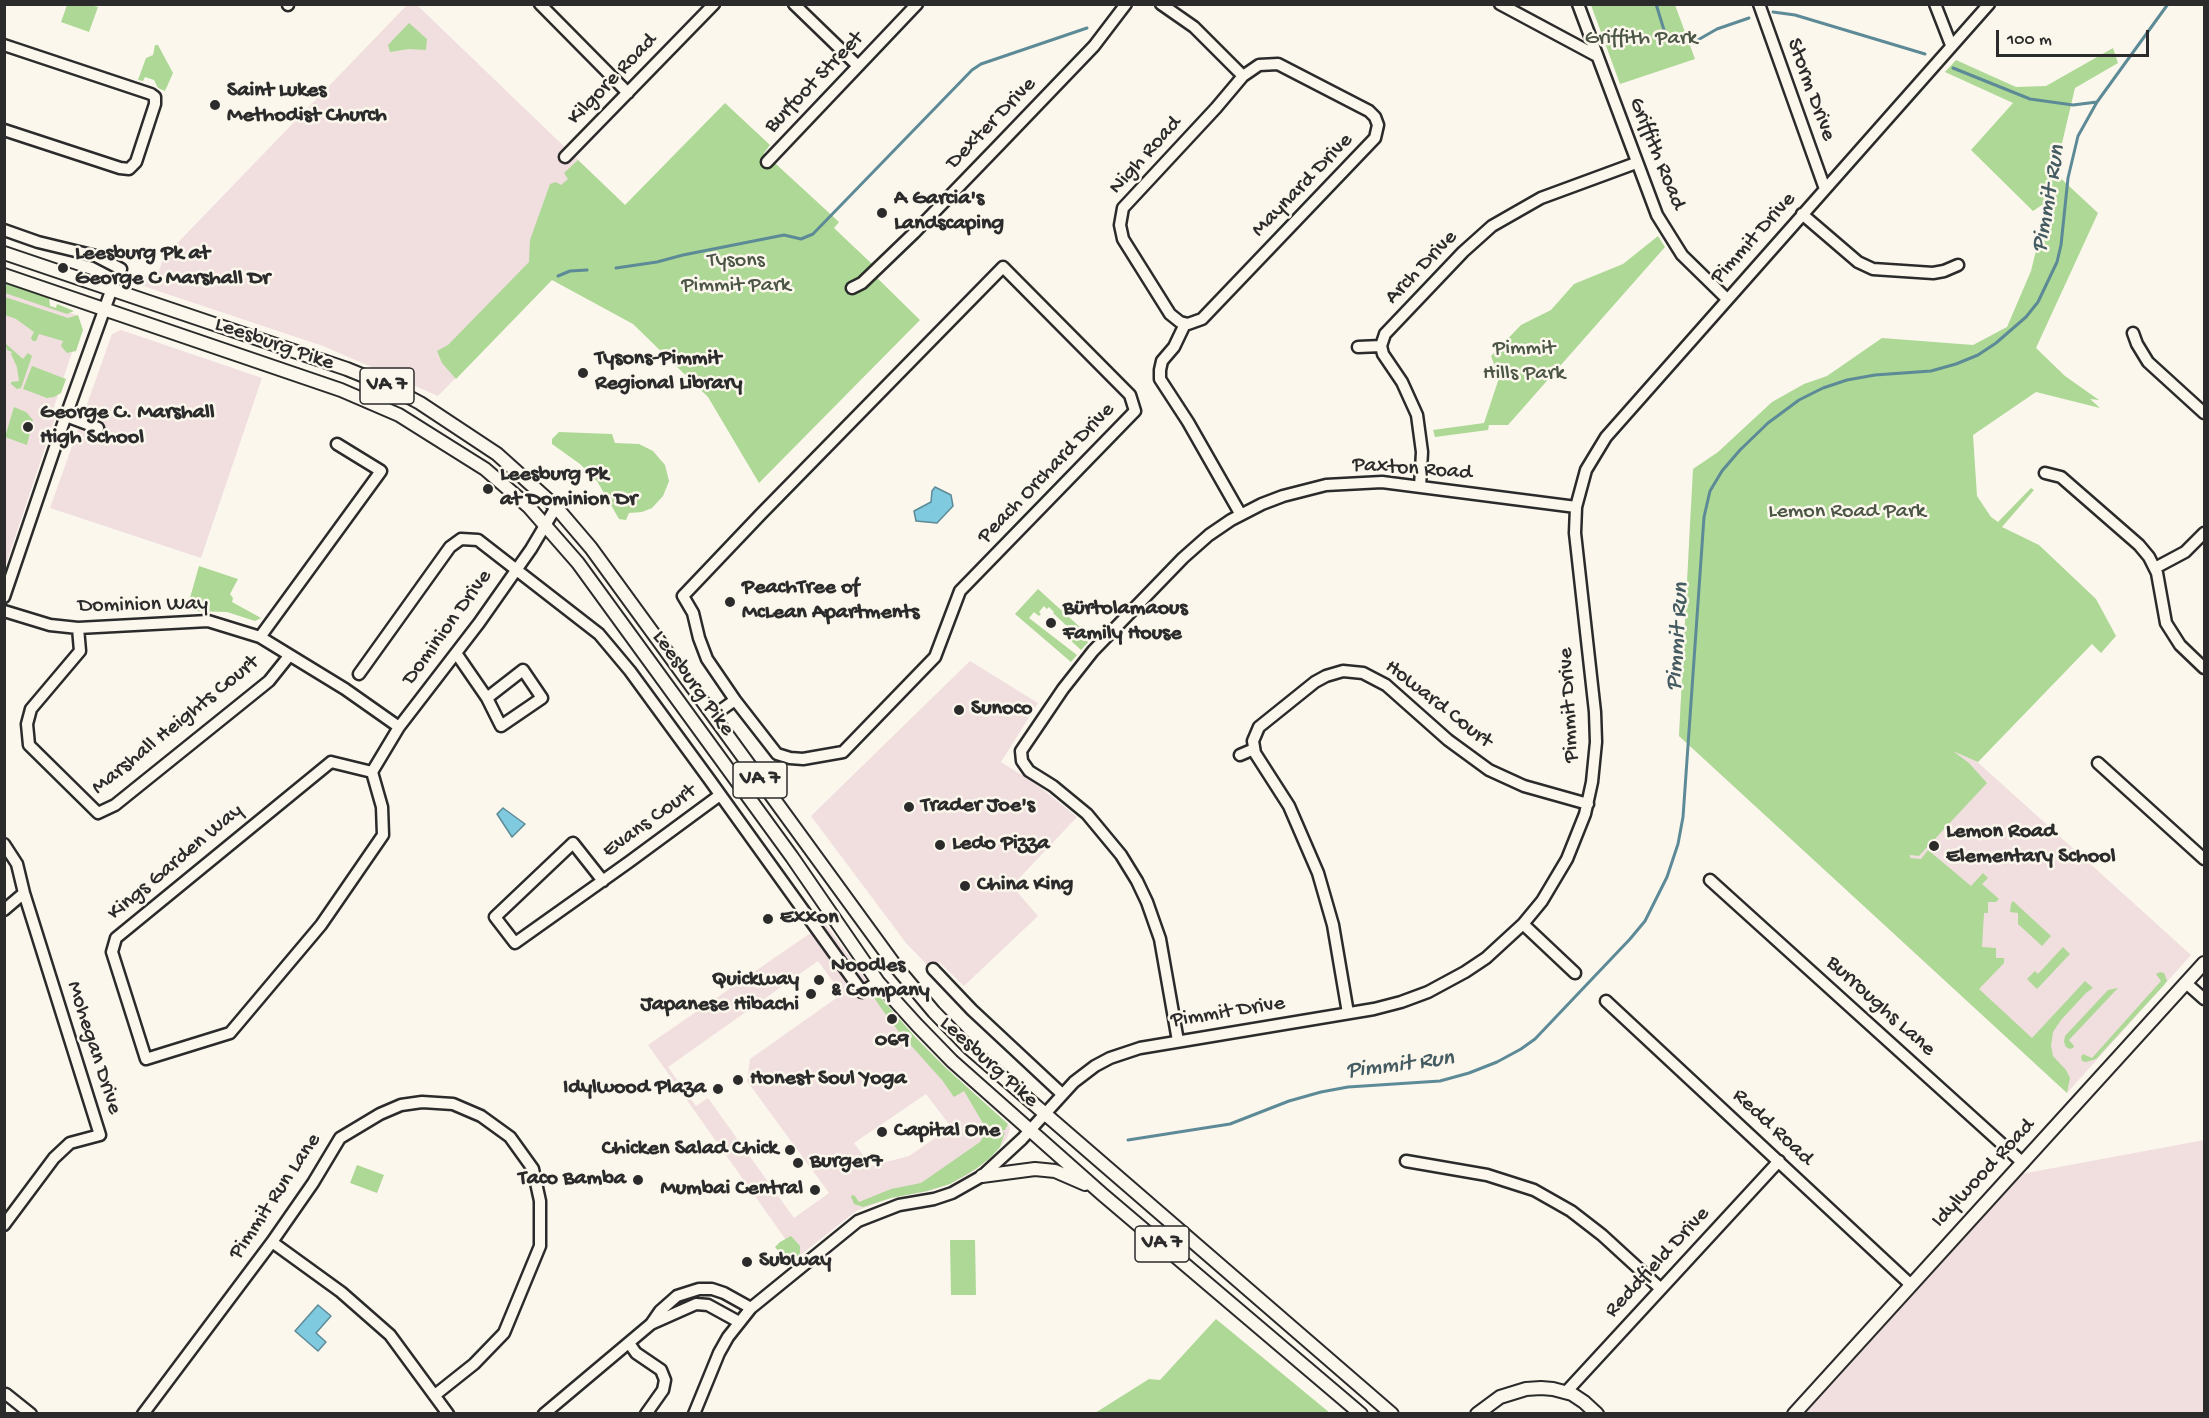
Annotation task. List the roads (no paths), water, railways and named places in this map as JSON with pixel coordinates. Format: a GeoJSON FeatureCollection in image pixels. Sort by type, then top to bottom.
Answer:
{"type":"FeatureCollection","features":[{"type":"Feature","properties":{"kind":"main road","name":"Leesburg Pike"},"geometry":{"type":"LineString","coordinates":[[4,253],[108,300],[341,390],[399,415],[485,469],[529,507],[578,563],[751,800],[878,982],[917,1025],[952,1061],[1102,1194],[1361,1413]]}},
{"type":"Feature","properties":{"kind":"main road","name":"Leesburg Pike"},"geometry":{"type":"LineString","coordinates":[[4,274],[108,300],[347,369],[384,384],[420,403],[497,454],[556,507],[591,548],[897,968],[934,1012],[969,1048],[1392,1413]]}},
{"type":"Feature","properties":{"kind":"main road","name":"Idylwood Road"},"geometry":{"type":"LineString","coordinates":[[1794,1413],[2205,963]]}},
{"type":"Feature","properties":{"kind":"main road"},"geometry":{"type":"LineString","coordinates":[[982,1176],[1035,1169],[1074,1178],[1102,1194]]}},
{"type":"Feature","properties":{"kind":"main road"},"geometry":{"type":"LineString","coordinates":[[1477,1413],[1500,1397],[1526,1389],[1541,1388],[1566,1392],[1584,1402],[1597,1413]]}},
{"type":"Feature","properties":{"kind":"street"},"geometry":{"type":"LineString","coordinates":[[540,4],[628,93]]}},
{"type":"Feature","properties":{"kind":"street","name":"Kilgore Road"},"geometry":{"type":"LineString","coordinates":[[565,156],[714,4]]}},
{"type":"Feature","properties":{"kind":"street"},"geometry":{"type":"LineString","coordinates":[[794,4],[858,66]]}},
{"type":"Feature","properties":{"kind":"street","name":"Burfoot Street"},"geometry":{"type":"LineString","coordinates":[[767,162],[917,4]]}},
{"type":"Feature","properties":{"kind":"street","name":"Dexter Drive"},"geometry":{"type":"LineString","coordinates":[[852,288],[862,283],[914,234],[1094,46],[1126,4]]}},
{"type":"Feature","properties":{"kind":"street"},"geometry":{"type":"LineString","coordinates":[[1161,4],[1194,27],[1243,76]]}},
{"type":"Feature","properties":{"kind":"street"},"geometry":{"type":"LineString","coordinates":[[1500,4],[1597,56]]}},
{"type":"Feature","properties":{"kind":"street","name":"Griffith Road"},"geometry":{"type":"LineString","coordinates":[[1578,4],[1652,205],[1674,244],[1698,273],[1727,299]]}},
{"type":"Feature","properties":{"kind":"street","name":"Storm Drive"},"geometry":{"type":"LineString","coordinates":[[1759,4],[1825,189]]}},
{"type":"Feature","properties":{"kind":"street"},"geometry":{"type":"LineString","coordinates":[[1935,4],[1951,45]]}},
{"type":"Feature","properties":{"kind":"street","name":"Pimmit Drive"},"geometry":{"type":"LineString","coordinates":[[694,1413],[719,1353],[751,1308],[858,1221],[899,1205],[952,1193],[982,1176],[1081,1076],[1110,1058],[1140,1048],[1401,1002],[1450,981],[1486,958],[1522,924],[1556,881],[1576,839],[1588,804],[1596,732],[1575,533],[1576,507],[1586,470],[1606,437],[1989,4]]}},
{"type":"Feature","properties":{"kind":"street"},"geometry":{"type":"LineString","coordinates":[[4,45],[151,94],[155,97],[155,104],[136,162],[129,169],[4,130]]}},
{"type":"Feature","properties":{"kind":"street","name":"Maynard Drive"},"geometry":{"type":"LineString","coordinates":[[1185,324],[1202,319],[1336,180],[1375,138],[1378,131],[1375,117],[1369,111],[1286,67],[1278,64],[1259,65],[1243,76]]}},
{"type":"Feature","properties":{"kind":"street","name":"Nigh Road"},"geometry":{"type":"LineString","coordinates":[[1185,324],[1175,320],[1170,314],[1123,239],[1120,231],[1120,218],[1127,202],[1216,108],[1243,76]]}},
{"type":"Feature","properties":{"kind":"street","name":"Arch Drive"},"geometry":{"type":"LineString","coordinates":[[1381,346],[1385,334],[1463,252],[1492,226],[1541,198],[1636,163]]}},
{"type":"Feature","properties":{"kind":"street"},"geometry":{"type":"LineString","coordinates":[[1802,214],[1858,262],[1873,269],[1933,273],[1944,272],[1958,265]]}},
{"type":"Feature","properties":{"kind":"street"},"geometry":{"type":"LineString","coordinates":[[4,230],[38,242],[96,256],[121,269],[66,416],[4,597]]}},
{"type":"Feature","properties":{"kind":"street","name":"Peach Orchard Drive"},"geometry":{"type":"LineString","coordinates":[[1003,267],[1130,395],[1135,411],[960,591],[935,657],[843,752],[803,759],[777,754],[735,700],[707,659],[693,613],[684,596],[761,514],[1003,267]]}},
{"type":"Feature","properties":{"kind":"street"},"geometry":{"type":"LineString","coordinates":[[1185,324],[1174,347],[1162,361],[1160,379],[1188,422],[1241,515]]}},
{"type":"Feature","properties":{"kind":"street"},"geometry":{"type":"LineString","coordinates":[[2133,333],[2148,362],[2205,413]]}},
{"type":"Feature","properties":{"kind":"street"},"geometry":{"type":"LineString","coordinates":[[1358,347],[1381,346],[1383,354],[1402,382],[1417,416],[1422,452],[1420,487]]}},
{"type":"Feature","properties":{"kind":"street"},"geometry":{"type":"LineString","coordinates":[[66,416],[98,428]]}},
{"type":"Feature","properties":{"kind":"street"},"geometry":{"type":"LineString","coordinates":[[260,638],[381,471],[338,444]]}},
{"type":"Feature","properties":{"kind":"street"},"geometry":{"type":"LineString","coordinates":[[2045,473],[2061,477],[2139,545],[2155,568],[2161,588],[2166,623],[2180,645],[2205,668]]}},
{"type":"Feature","properties":{"kind":"street","name":"Paxton Road"},"geometry":{"type":"LineString","coordinates":[[1178,1041],[1160,939],[1148,902],[1137,881],[1120,855],[1087,814],[1024,765],[1021,754],[1063,689],[1093,651],[1183,558],[1209,535],[1241,515],[1283,496],[1326,485],[1382,482],[1576,507]]}},
{"type":"Feature","properties":{"kind":"street","name":"Dominion Drive"},"geometry":{"type":"LineString","coordinates":[[372,772],[399,727],[456,653],[546,525],[556,507]]}},
{"type":"Feature","properties":{"kind":"street"},"geometry":{"type":"LineString","coordinates":[[2155,568],[2185,552],[2205,532]]}},
{"type":"Feature","properties":{"kind":"street"},"geometry":{"type":"LineString","coordinates":[[359,674],[450,547],[461,538],[478,540],[599,634],[630,671],[862,992],[878,982]]}},
{"type":"Feature","properties":{"kind":"street","name":"Dominion Way"},"geometry":{"type":"LineString","coordinates":[[4,611],[50,624],[78,628],[208,621],[260,638],[345,689],[399,727]]}},
{"type":"Feature","properties":{"kind":"street","name":"Marshall Heights Court"},"geometry":{"type":"LineString","coordinates":[[78,628],[80,651],[31,709],[27,724],[29,745],[98,813],[115,805],[246,700],[268,681],[289,656]]}},
{"type":"Feature","properties":{"kind":"street"},"geometry":{"type":"LineString","coordinates":[[456,653],[487,698],[501,726],[542,698],[523,670],[487,698]]}},
{"type":"Feature","properties":{"kind":"street","name":"Howard Court"},"geometry":{"type":"LineString","coordinates":[[1254,749],[1253,741],[1259,727],[1315,682],[1334,673],[1355,672],[1371,676],[1386,685],[1449,740],[1490,770],[1524,786],[1588,804]]}},
{"type":"Feature","properties":{"kind":"street"},"geometry":{"type":"LineString","coordinates":[[714,715],[735,700]]}},
{"type":"Feature","properties":{"kind":"street"},"geometry":{"type":"LineString","coordinates":[[1240,754],[1254,749],[1289,806],[1318,873],[1333,925],[1348,1013]]}},
{"type":"Feature","properties":{"kind":"street","name":"Kings Garden Way"},"geometry":{"type":"LineString","coordinates":[[331,762],[372,772],[382,807],[383,835],[321,925],[230,1033],[146,1059],[112,952],[116,938],[331,762]]}},
{"type":"Feature","properties":{"kind":"street"},"geometry":{"type":"LineString","coordinates":[[2098,763],[2205,859]]}},
{"type":"Feature","properties":{"kind":"street","name":"Evans Court"},"geometry":{"type":"LineString","coordinates":[[603,881],[573,843],[495,917],[515,943],[603,881],[720,795]]}},
{"type":"Feature","properties":{"kind":"street","name":"Mohegan Drive"},"geometry":{"type":"LineString","coordinates":[[4,844],[17,864],[100,1135],[70,1143],[54,1158],[4,1225]]}},
{"type":"Feature","properties":{"kind":"street","name":"Burroughs Lane"},"geometry":{"type":"LineString","coordinates":[[1710,880],[2023,1164]]}},
{"type":"Feature","properties":{"kind":"street"},"geometry":{"type":"LineString","coordinates":[[4,909],[24,893]]}},
{"type":"Feature","properties":{"kind":"street"},"geometry":{"type":"LineString","coordinates":[[1522,924],[1575,973]]}},
{"type":"Feature","properties":{"kind":"street"},"geometry":{"type":"LineString","coordinates":[[933,969],[972,1010],[1062,1094]]}},
{"type":"Feature","properties":{"kind":"street"},"geometry":{"type":"LineString","coordinates":[[2186,983],[2205,999]]}},
{"type":"Feature","properties":{"kind":"street","name":"Redd Road"},"geometry":{"type":"LineString","coordinates":[[1606,1001],[1911,1285]]}},
{"type":"Feature","properties":{"kind":"street","name":"Pimmit Run Lane"},"geometry":{"type":"LineString","coordinates":[[143,1413],[272,1242],[313,1183],[340,1138],[380,1114],[401,1105],[422,1102],[453,1104],[481,1116],[510,1137],[532,1169],[540,1200],[540,1246],[504,1333],[474,1365],[435,1395]]}},
{"type":"Feature","properties":{"kind":"street"},"geometry":{"type":"LineString","coordinates":[[1406,1161],[1487,1175],[1544,1194],[1602,1235],[1661,1289]]}},
{"type":"Feature","properties":{"kind":"street","name":"Reddfield Drive"},"geometry":{"type":"LineString","coordinates":[[1566,1392],[1779,1161]]}},
{"type":"Feature","properties":{"kind":"street"},"geometry":{"type":"LineString","coordinates":[[272,1242],[341,1292],[390,1335],[448,1413]]}},
{"type":"Feature","properties":{"kind":"street"},"geometry":{"type":"LineString","coordinates":[[544,1413],[651,1324],[660,1311],[676,1296],[699,1289],[712,1289],[751,1308]]}},
{"type":"Feature","properties":{"kind":"street"},"geometry":{"type":"LineString","coordinates":[[651,1324],[696,1304],[708,1305],[740,1322]]}},
{"type":"Feature","properties":{"kind":"street"},"geometry":{"type":"LineString","coordinates":[[629,1343],[636,1353],[661,1370],[665,1380],[663,1390],[646,1413]]}},
{"type":"Feature","properties":{"kind":"street"},"geometry":{"type":"LineString","coordinates":[[6,1394],[31,1413]]}},
{"type":"Feature","properties":{"kind":"water"},"geometry":{"type":"Polygon","coordinates":[[[935,487],[951,495],[953,506],[937,523],[916,521],[914,511],[931,502],[932,491],[935,487]]]}},
{"type":"Feature","properties":{"kind":"water"},"geometry":{"type":"Polygon","coordinates":[[[503,808],[525,824],[512,837],[497,814],[503,808]]]}},
{"type":"Feature","properties":{"kind":"water"},"geometry":{"type":"Polygon","coordinates":[[[318,1305],[331,1316],[316,1333],[326,1342],[318,1351],[295,1331],[318,1305]]]}},
{"type":"Feature","properties":{"kind":"waterway"},"geometry":{"type":"LineString","coordinates":[[1656,4],[1664,30],[1671,38],[1682,42],[1696,41],[1717,29],[1749,18]]}},
{"type":"Feature","properties":{"kind":"waterway","name":"Pimmit Run"},"geometry":{"type":"LineString","coordinates":[[1128,1140],[1230,1124],[1289,1101],[1321,1092],[1348,1087],[1440,1081],[1497,1062],[1535,1039],[1630,939],[1645,921],[1667,877],[1678,844],[1683,817],[1704,517],[1710,491],[1722,471],[1740,450],[1768,423],[1799,400],[1823,388],[1847,380],[1875,375],[1931,371],[1956,364],[1978,355],[1996,343],[2026,317],[2038,302],[2057,262],[2068,178],[2078,136],[2097,102],[2168,4]]}},
{"type":"Feature","properties":{"kind":"waterway"},"geometry":{"type":"LineString","coordinates":[[1773,12],[1795,15],[1925,54]]}},
{"type":"Feature","properties":{"kind":"waterway"},"geometry":{"type":"LineString","coordinates":[[616,268],[657,262],[784,235],[801,239],[813,234],[972,70],[981,64],[1087,28]]}},
{"type":"Feature","properties":{"kind":"waterway"},"geometry":{"type":"LineString","coordinates":[[1953,68],[2030,99],[2073,105],[2097,102]]}},
{"type":"Feature","properties":{"kind":"waterway"},"geometry":{"type":"LineString","coordinates":[[558,276],[570,271],[587,270]]}},
{"type":"Feature","properties":{"kind":"place","name":"Saint Lukes Methodist Church"},"geometry":{"type":"Point","coordinates":[215,105]}},
{"type":"Feature","properties":{"kind":"place","name":"A Garcia's Landscaping"},"geometry":{"type":"Point","coordinates":[882,213]}},
{"type":"Feature","properties":{"kind":"place","name":"Leesburg Pk at George C Marshall Dr"},"geometry":{"type":"Point","coordinates":[63,268]}},
{"type":"Feature","properties":{"kind":"place","name":"Tysons-Pimmit Regional Library"},"geometry":{"type":"Point","coordinates":[583,373]}},
{"type":"Feature","properties":{"kind":"place","name":"George C. Marshall High School"},"geometry":{"type":"Point","coordinates":[28,427]}},
{"type":"Feature","properties":{"kind":"place","name":"Leesburg Pk at Dominion Dr"},"geometry":{"type":"Point","coordinates":[488,489]}},
{"type":"Feature","properties":{"kind":"place","name":"PeachTree of McLean Apartments"},"geometry":{"type":"Point","coordinates":[730,602]}},
{"type":"Feature","properties":{"kind":"place","name":"Bürtolamaous Family House"},"geometry":{"type":"Point","coordinates":[1051,623]}},
{"type":"Feature","properties":{"kind":"place","name":"Sunoco"},"geometry":{"type":"Point","coordinates":[959,710]}},
{"type":"Feature","properties":{"kind":"place","name":"Trader Joe's"},"geometry":{"type":"Point","coordinates":[909,807]}},
{"type":"Feature","properties":{"kind":"place","name":"Ledo Pizza"},"geometry":{"type":"Point","coordinates":[940,845]}},
{"type":"Feature","properties":{"kind":"place","name":"Lemon Road Elementary School"},"geometry":{"type":"Point","coordinates":[1934,846]}},
{"type":"Feature","properties":{"kind":"place","name":"China King"},"geometry":{"type":"Point","coordinates":[965,886]}},
{"type":"Feature","properties":{"kind":"place","name":"Exxon"},"geometry":{"type":"Point","coordinates":[768,919]}},
{"type":"Feature","properties":{"kind":"place","name":"Noodles & Company"},"geometry":{"type":"Point","coordinates":[819,980]}},
{"type":"Feature","properties":{"kind":"place","name":"Quickway Japanese Hibachi"},"geometry":{"type":"Point","coordinates":[811,994]}},
{"type":"Feature","properties":{"kind":"place","name":"069"},"geometry":{"type":"Point","coordinates":[892,1019]}},
{"type":"Feature","properties":{"kind":"place","name":"Honest Soul Yoga"},"geometry":{"type":"Point","coordinates":[738,1080]}},
{"type":"Feature","properties":{"kind":"place","name":"Idylwood Plaza"},"geometry":{"type":"Point","coordinates":[718,1089]}},
{"type":"Feature","properties":{"kind":"place","name":"Capital One"},"geometry":{"type":"Point","coordinates":[882,1132]}},
{"type":"Feature","properties":{"kind":"place","name":"Chicken Salad Chick"},"geometry":{"type":"Point","coordinates":[790,1150]}},
{"type":"Feature","properties":{"kind":"place","name":"Burger7"},"geometry":{"type":"Point","coordinates":[798,1163]}},
{"type":"Feature","properties":{"kind":"place","name":"Taco Bamba"},"geometry":{"type":"Point","coordinates":[638,1180]}},
{"type":"Feature","properties":{"kind":"place","name":"Mumbai Central"},"geometry":{"type":"Point","coordinates":[815,1190]}},
{"type":"Feature","properties":{"kind":"place","name":"Subway"},"geometry":{"type":"Point","coordinates":[747,1262]}},
{"type":"Feature","properties":{"kind":"park label","name":"Griffith Park"},"geometry":{"type":"Point","coordinates":[1641,40]}},
{"type":"Feature","properties":{"kind":"park label","name":"Tysons Pimmit Park"},"geometry":{"type":"Point","coordinates":[736,274]}},
{"type":"Feature","properties":{"kind":"park label","name":"Pimmit Hills Park"},"geometry":{"type":"Point","coordinates":[1524,362]}},
{"type":"Feature","properties":{"kind":"park label","name":"Lemon Road Park"},"geometry":{"type":"Point","coordinates":[1847,513]}}]}
